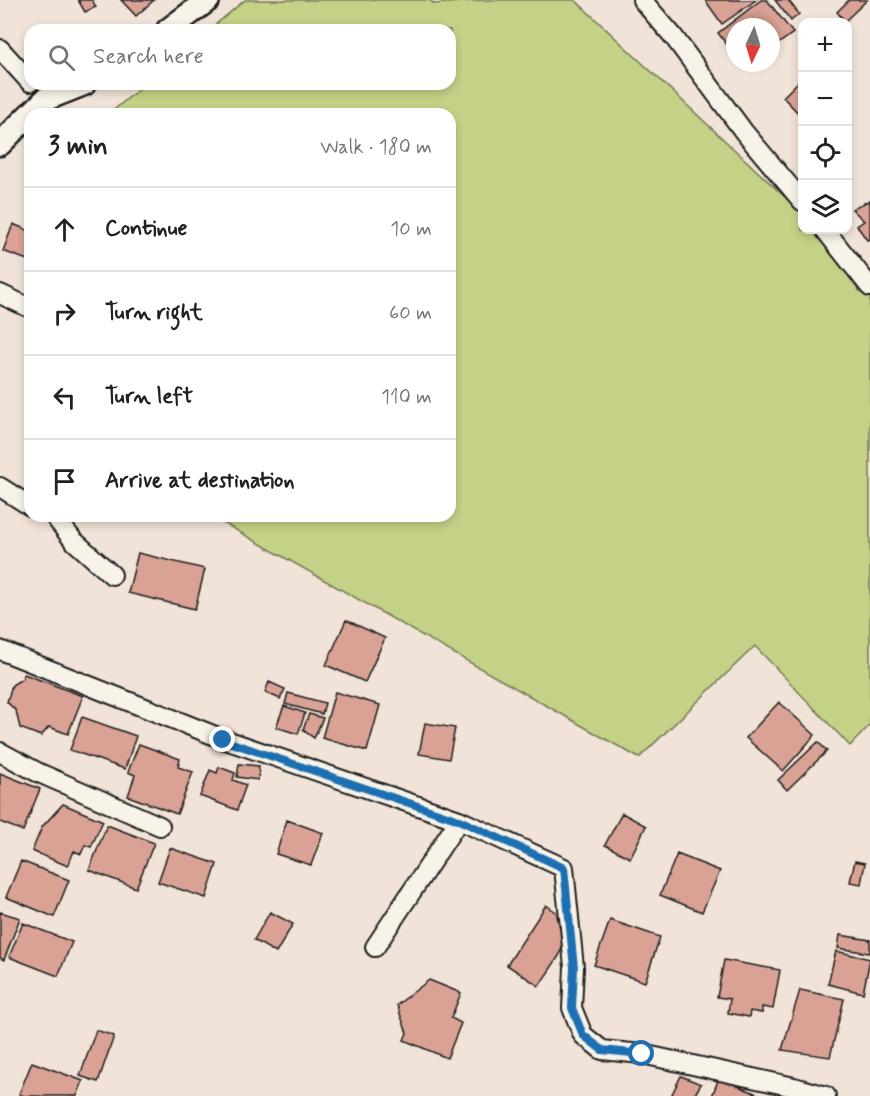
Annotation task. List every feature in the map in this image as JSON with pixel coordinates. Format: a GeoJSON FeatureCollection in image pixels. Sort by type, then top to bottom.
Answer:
{"type":"FeatureCollection","features":[{"type":"Feature","properties":{"kind":"street"},"geometry":{"type":"LineString","coordinates":[[176,24],[208,0]]}},
{"type":"Feature","properties":{"kind":"street"},"geometry":{"type":"LineString","coordinates":[[642,0],[673,36],[744,132],[798,196]]}},
{"type":"Feature","properties":{"kind":"street"},"geometry":{"type":"LineString","coordinates":[[0,49],[24,84]]}},
{"type":"Feature","properties":{"kind":"street"},"geometry":{"type":"LineString","coordinates":[[34,99],[64,90]]}},
{"type":"Feature","properties":{"kind":"street"},"geometry":{"type":"LineString","coordinates":[[0,144],[24,112]]}},
{"type":"Feature","properties":{"kind":"street"},"geometry":{"type":"LineString","coordinates":[[828,234],[870,287]]}},
{"type":"Feature","properties":{"kind":"street"},"geometry":{"type":"LineString","coordinates":[[0,294],[24,305]]}},
{"type":"Feature","properties":{"kind":"street"},"geometry":{"type":"LineString","coordinates":[[0,487],[24,502]]}},
{"type":"Feature","properties":{"kind":"street"},"geometry":{"type":"LineString","coordinates":[[59,522],[73,540],[112,575]]}},
{"type":"Feature","properties":{"kind":"street"},"geometry":{"type":"LineString","coordinates":[[0,650],[223,740],[459,820],[564,868],[574,968],[572,1008],[583,1035],[602,1050],[642,1054],[826,1096]]}},
{"type":"Feature","properties":{"kind":"street"},"geometry":{"type":"LineString","coordinates":[[0,752],[37,772],[160,826]]}},
{"type":"Feature","properties":{"kind":"street"},"geometry":{"type":"LineString","coordinates":[[375,947],[459,820]]}},
{"type":"Feature","properties":{"kind":"green space"},"geometry":{"type":"Polygon","coordinates":[[[245,0],[430,0],[434,4],[485,0],[575,0],[798,209],[798,234],[824,234],[870,276],[870,725],[850,746],[755,646],[639,758],[222,522],[456,522],[456,108],[116,108],[138,90],[456,90],[456,24],[216,24],[245,0]]]}},
{"type":"Feature","properties":{"kind":"building"},"geometry":{"type":"Polygon","coordinates":[[[78,0],[92,0],[96,7],[85,12],[78,0]]]}},
{"type":"Feature","properties":{"kind":"building"},"geometry":{"type":"Polygon","coordinates":[[[121,0],[154,0],[136,16],[121,0]]]}},
{"type":"Feature","properties":{"kind":"building"},"geometry":{"type":"Polygon","coordinates":[[[705,0],[756,0],[730,18],[726,18],[722,24],[705,0]]]}},
{"type":"Feature","properties":{"kind":"building"},"geometry":{"type":"Polygon","coordinates":[[[761,0],[767,0],[793,33],[780,43],[780,18],[738,18],[761,0]]]}},
{"type":"Feature","properties":{"kind":"building"},"geometry":{"type":"Polygon","coordinates":[[[775,0],[788,0],[799,14],[791,21],[775,0]]]}},
{"type":"Feature","properties":{"kind":"building"},"geometry":{"type":"Polygon","coordinates":[[[849,0],[867,0],[848,18],[842,18],[837,12],[849,0]]]}},
{"type":"Feature","properties":{"kind":"building"},"geometry":{"type":"Polygon","coordinates":[[[726,27],[726,43],[718,33],[726,27]]]}},
{"type":"Feature","properties":{"kind":"building"},"geometry":{"type":"Polygon","coordinates":[[[798,82],[798,113],[783,97],[798,82]]]}},
{"type":"Feature","properties":{"kind":"building"},"geometry":{"type":"Polygon","coordinates":[[[870,200],[870,239],[867,240],[857,226],[864,221],[852,209],[870,200]]]}},
{"type":"Feature","properties":{"kind":"building"},"geometry":{"type":"Polygon","coordinates":[[[13,224],[24,229],[24,259],[3,251],[13,224]]]}},
{"type":"Feature","properties":{"kind":"building"},"geometry":{"type":"Polygon","coordinates":[[[138,553],[205,569],[195,609],[128,593],[138,553]]]}},
{"type":"Feature","properties":{"kind":"building"},"geometry":{"type":"Polygon","coordinates":[[[346,620],[385,638],[365,682],[326,665],[346,620]]]}},
{"type":"Feature","properties":{"kind":"building"},"geometry":{"type":"Polygon","coordinates":[[[24,674],[83,696],[68,734],[49,727],[41,736],[20,728],[16,711],[7,702],[12,685],[22,679],[24,674]]]}},
{"type":"Feature","properties":{"kind":"building"},"geometry":{"type":"Polygon","coordinates":[[[269,682],[285,689],[280,699],[265,692],[269,682]]]}},
{"type":"Feature","properties":{"kind":"building"},"geometry":{"type":"Polygon","coordinates":[[[335,692],[380,705],[367,751],[322,738],[335,692]]]}},
{"type":"Feature","properties":{"kind":"building"},"geometry":{"type":"Polygon","coordinates":[[[288,693],[325,703],[322,714],[285,704],[288,693]]]}},
{"type":"Feature","properties":{"kind":"building"},"geometry":{"type":"Polygon","coordinates":[[[779,702],[815,735],[783,771],[746,738],[779,702]]]}},
{"type":"Feature","properties":{"kind":"building"},"geometry":{"type":"Polygon","coordinates":[[[284,706],[305,713],[298,734],[276,727],[284,706]]]}},
{"type":"Feature","properties":{"kind":"building"},"geometry":{"type":"Polygon","coordinates":[[[309,714],[323,718],[314,738],[303,730],[309,714]]]}},
{"type":"Feature","properties":{"kind":"building"},"geometry":{"type":"Polygon","coordinates":[[[82,717],[136,736],[125,769],[70,750],[82,717]]]}},
{"type":"Feature","properties":{"kind":"building"},"geometry":{"type":"Polygon","coordinates":[[[425,723],[455,728],[449,759],[419,754],[425,723]]]}},
{"type":"Feature","properties":{"kind":"building"},"geometry":{"type":"Polygon","coordinates":[[[818,742],[827,751],[787,790],[778,780],[818,742]]]}},
{"type":"Feature","properties":{"kind":"building"},"geometry":{"type":"Polygon","coordinates":[[[139,744],[180,759],[178,767],[193,772],[177,814],[128,796],[135,775],[128,772],[139,744]]]}},
{"type":"Feature","properties":{"kind":"building"},"geometry":{"type":"Polygon","coordinates":[[[239,764],[259,766],[258,780],[237,777],[239,764]]]}},
{"type":"Feature","properties":{"kind":"building"},"geometry":{"type":"Polygon","coordinates":[[[219,767],[235,773],[233,780],[246,785],[237,810],[200,796],[210,770],[217,773],[219,767]]]}},
{"type":"Feature","properties":{"kind":"building"},"geometry":{"type":"Polygon","coordinates":[[[0,773],[40,789],[23,831],[0,822],[0,773]]]}},
{"type":"Feature","properties":{"kind":"building"},"geometry":{"type":"Polygon","coordinates":[[[63,804],[103,821],[91,847],[85,845],[81,854],[74,851],[68,866],[32,851],[42,827],[63,804]]]}},
{"type":"Feature","properties":{"kind":"building"},"geometry":{"type":"Polygon","coordinates":[[[622,813],[646,826],[630,858],[605,845],[622,813]]]}},
{"type":"Feature","properties":{"kind":"building"},"geometry":{"type":"Polygon","coordinates":[[[287,820],[323,833],[311,865],[276,854],[287,820]]]}},
{"type":"Feature","properties":{"kind":"building"},"geometry":{"type":"Polygon","coordinates":[[[107,825],[154,843],[136,888],[89,870],[107,825]]]}},
{"type":"Feature","properties":{"kind":"building"},"geometry":{"type":"Polygon","coordinates":[[[170,848],[217,864],[206,898],[158,882],[170,848]]]}},
{"type":"Feature","properties":{"kind":"building"},"geometry":{"type":"Polygon","coordinates":[[[677,854],[720,871],[702,912],[660,895],[677,854]]]}},
{"type":"Feature","properties":{"kind":"building"},"geometry":{"type":"Polygon","coordinates":[[[21,861],[69,880],[54,917],[6,897],[21,861]]]}},
{"type":"Feature","properties":{"kind":"building"},"geometry":{"type":"Polygon","coordinates":[[[855,861],[865,863],[861,884],[850,882],[855,861]]]}},
{"type":"Feature","properties":{"kind":"building"},"geometry":{"type":"Polygon","coordinates":[[[546,905],[556,912],[564,942],[559,956],[539,986],[507,965],[546,905]]]}},
{"type":"Feature","properties":{"kind":"building"},"geometry":{"type":"Polygon","coordinates":[[[0,912],[20,918],[4,960],[0,958],[0,912]]]}},
{"type":"Feature","properties":{"kind":"building"},"geometry":{"type":"Polygon","coordinates":[[[270,912],[293,924],[276,953],[254,940],[270,912]]]}},
{"type":"Feature","properties":{"kind":"building"},"geometry":{"type":"Polygon","coordinates":[[[610,920],[660,937],[645,982],[594,965],[610,920]]]}},
{"type":"Feature","properties":{"kind":"building"},"geometry":{"type":"Polygon","coordinates":[[[23,923],[72,942],[58,976],[9,957],[23,923]]]}},
{"type":"Feature","properties":{"kind":"building"},"geometry":{"type":"Polygon","coordinates":[[[840,935],[870,940],[870,953],[838,948],[840,935]]]}},
{"type":"Feature","properties":{"kind":"building"},"geometry":{"type":"Polygon","coordinates":[[[836,951],[870,959],[863,993],[828,984],[836,951]]]}},
{"type":"Feature","properties":{"kind":"building"},"geometry":{"type":"Polygon","coordinates":[[[724,960],[780,970],[773,1009],[762,1007],[762,1013],[750,1011],[749,1017],[728,1013],[730,999],[717,997],[724,960]]]}},
{"type":"Feature","properties":{"kind":"building"},"geometry":{"type":"Polygon","coordinates":[[[429,980],[461,993],[451,1018],[461,1023],[447,1058],[404,1040],[407,1033],[397,1005],[429,980]]]}},
{"type":"Feature","properties":{"kind":"building"},"geometry":{"type":"Polygon","coordinates":[[[800,990],[844,999],[830,1057],[782,1050],[800,990]]]}},
{"type":"Feature","properties":{"kind":"building"},"geometry":{"type":"Polygon","coordinates":[[[96,1030],[114,1036],[98,1082],[80,1076],[96,1030]]]}},
{"type":"Feature","properties":{"kind":"building"},"geometry":{"type":"Polygon","coordinates":[[[32,1062],[83,1081],[77,1096],[24,1096],[19,1094],[32,1062]]]}},
{"type":"Feature","properties":{"kind":"building"},"geometry":{"type":"Polygon","coordinates":[[[681,1076],[701,1084],[694,1096],[671,1096],[681,1076]]]}},
{"type":"Feature","properties":{"kind":"building"},"geometry":{"type":"Polygon","coordinates":[[[719,1078],[762,1096],[712,1096],[719,1078]]]}},
{"type":"Feature","properties":{"kind":"route"},"geometry":{"type":"LineString","coordinates":[[223,740],[459,820],[564,868],[574,968],[572,1008],[583,1035],[602,1050],[642,1054]]}}]}
